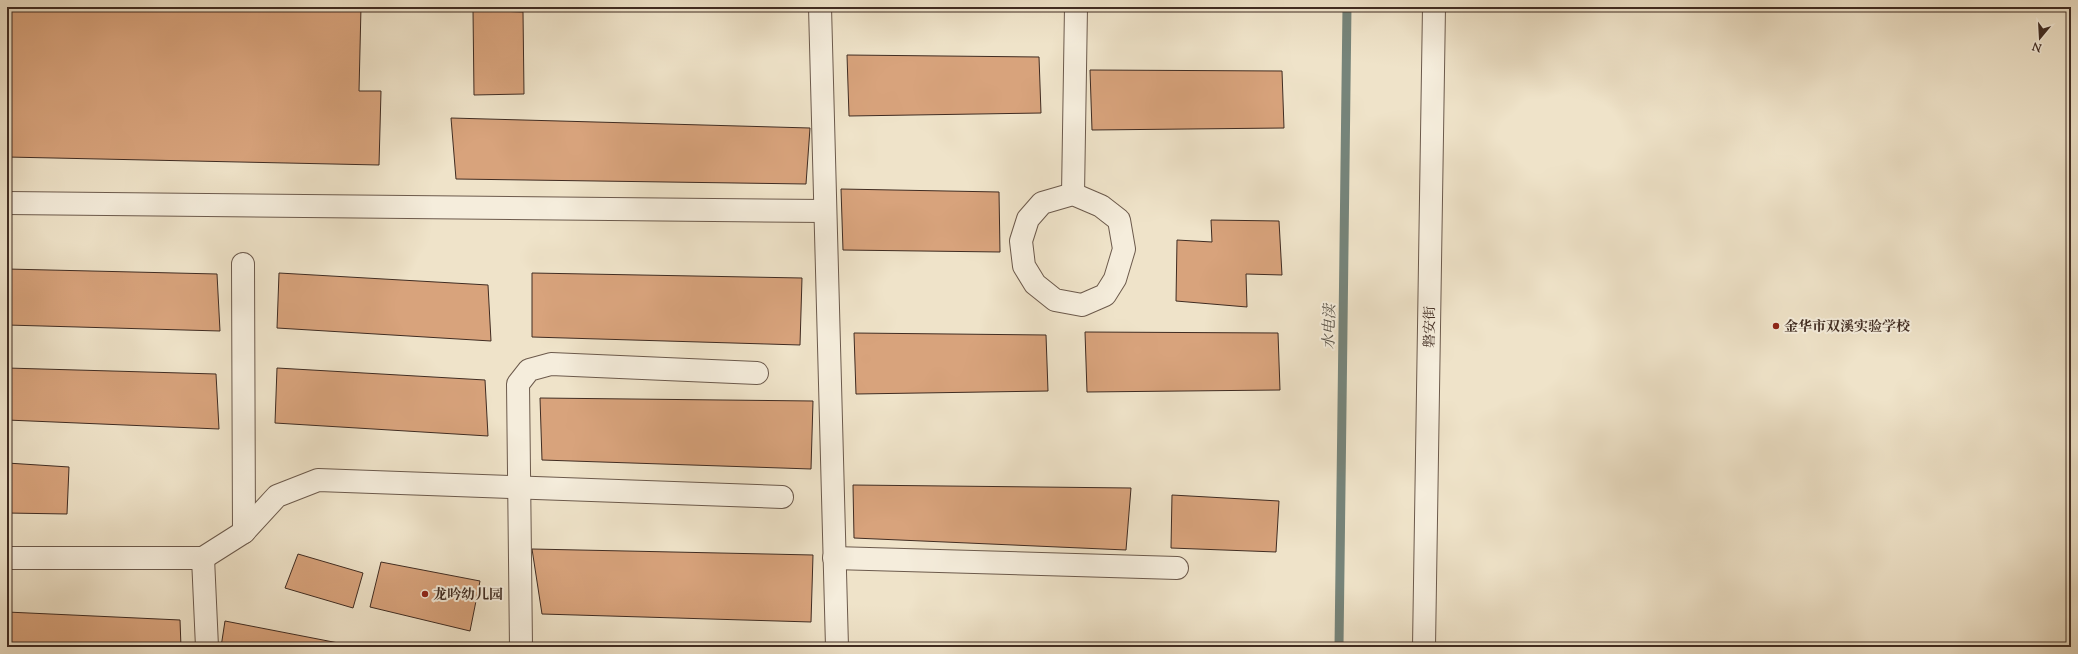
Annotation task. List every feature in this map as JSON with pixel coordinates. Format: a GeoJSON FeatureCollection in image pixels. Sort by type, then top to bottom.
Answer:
{"type":"FeatureCollection","features":[{"type":"Feature","properties":{"kind":"street"},"geometry":{"type":"LineString","coordinates":[[820,7],[837,647]]}},
{"type":"Feature","properties":{"kind":"street"},"geometry":{"type":"LineString","coordinates":[[1073,194],[1076,7]]}},
{"type":"Feature","properties":{"kind":"street","name":"磐安街"},"geometry":{"type":"LineString","coordinates":[[1424,647],[1434,7]]}},
{"type":"Feature","properties":{"kind":"street"},"geometry":{"type":"LineString","coordinates":[[1073,194],[1101,206],[1119,220],[1124,249],[1115,279],[1105,295],[1082,305],[1055,300],[1035,284],[1024,266],[1021,241],[1028,219],[1042,203],[1073,194]]}},
{"type":"Feature","properties":{"kind":"street"},"geometry":{"type":"LineString","coordinates":[[7,203],[825,211]]}},
{"type":"Feature","properties":{"kind":"street"},"geometry":{"type":"LineString","coordinates":[[243,264],[244,532]]}},
{"type":"Feature","properties":{"kind":"street"},"geometry":{"type":"LineString","coordinates":[[520,647],[518,384],[529,370],[551,364],[757,373]]}},
{"type":"Feature","properties":{"kind":"street"},"geometry":{"type":"LineString","coordinates":[[7,558],[203,558],[244,532],[277,496],[318,480],[782,497]]}},
{"type":"Feature","properties":{"kind":"street"},"geometry":{"type":"LineString","coordinates":[[203,558],[207,647]]}},
{"type":"Feature","properties":{"kind":"street"},"geometry":{"type":"LineString","coordinates":[[834,558],[1177,568]]}},
{"type":"Feature","properties":{"kind":"building"},"geometry":{"type":"Polygon","coordinates":[[[7,7],[361,7],[359,91],[381,91],[379,165],[7,157],[7,7]]]}},
{"type":"Feature","properties":{"kind":"building"},"geometry":{"type":"Polygon","coordinates":[[[473,10],[523,12],[524,94],[474,95],[473,10]]]}},
{"type":"Feature","properties":{"kind":"building"},"geometry":{"type":"Polygon","coordinates":[[[847,55],[1039,57],[1041,113],[849,116],[847,55]]]}},
{"type":"Feature","properties":{"kind":"building"},"geometry":{"type":"Polygon","coordinates":[[[1090,70],[1282,71],[1284,128],[1092,130],[1090,70]]]}},
{"type":"Feature","properties":{"kind":"building"},"geometry":{"type":"Polygon","coordinates":[[[451,118],[810,128],[806,184],[456,179],[451,118]]]}},
{"type":"Feature","properties":{"kind":"building"},"geometry":{"type":"Polygon","coordinates":[[[841,189],[999,192],[1000,252],[843,250],[841,189]]]}},
{"type":"Feature","properties":{"kind":"building"},"geometry":{"type":"Polygon","coordinates":[[[1211,220],[1279,221],[1282,275],[1246,274],[1247,307],[1176,301],[1177,240],[1212,242],[1211,220]]]}},
{"type":"Feature","properties":{"kind":"building"},"geometry":{"type":"Polygon","coordinates":[[[7,269],[217,274],[220,331],[7,325],[7,269]]]}},
{"type":"Feature","properties":{"kind":"building"},"geometry":{"type":"Polygon","coordinates":[[[279,273],[488,285],[491,341],[277,328],[279,273]]]}},
{"type":"Feature","properties":{"kind":"building"},"geometry":{"type":"Polygon","coordinates":[[[532,273],[802,278],[800,345],[532,337],[532,273]]]}},
{"type":"Feature","properties":{"kind":"building"},"geometry":{"type":"Polygon","coordinates":[[[1085,332],[1278,333],[1280,390],[1087,392],[1085,332]]]}},
{"type":"Feature","properties":{"kind":"building"},"geometry":{"type":"Polygon","coordinates":[[[854,333],[1046,335],[1048,391],[856,394],[854,333]]]}},
{"type":"Feature","properties":{"kind":"building"},"geometry":{"type":"Polygon","coordinates":[[[7,368],[216,374],[219,429],[7,420],[7,368]]]}},
{"type":"Feature","properties":{"kind":"building"},"geometry":{"type":"Polygon","coordinates":[[[277,368],[485,380],[488,436],[275,423],[277,368]]]}},
{"type":"Feature","properties":{"kind":"building"},"geometry":{"type":"Polygon","coordinates":[[[540,398],[813,401],[811,469],[542,460],[540,398]]]}},
{"type":"Feature","properties":{"kind":"building"},"geometry":{"type":"Polygon","coordinates":[[[7,463],[69,467],[67,514],[7,513],[7,463]]]}},
{"type":"Feature","properties":{"kind":"building"},"geometry":{"type":"Polygon","coordinates":[[[853,485],[1131,488],[1126,550],[854,538],[853,485]]]}},
{"type":"Feature","properties":{"kind":"building"},"geometry":{"type":"Polygon","coordinates":[[[1172,495],[1279,501],[1276,552],[1171,548],[1172,495]]]}},
{"type":"Feature","properties":{"kind":"building"},"geometry":{"type":"Polygon","coordinates":[[[532,549],[813,555],[811,622],[542,614],[532,549]]]}},
{"type":"Feature","properties":{"kind":"building"},"geometry":{"type":"Polygon","coordinates":[[[298,554],[363,573],[353,608],[285,588],[298,554]]]}},
{"type":"Feature","properties":{"kind":"building","name":"龙吟幼儿园"},"geometry":{"type":"Polygon","coordinates":[[[381,562],[480,581],[470,631],[370,607],[381,562]]]}},
{"type":"Feature","properties":{"kind":"building"},"geometry":{"type":"Polygon","coordinates":[[[7,612],[180,620],[181,647],[7,647],[7,612]]]}},
{"type":"Feature","properties":{"kind":"building"},"geometry":{"type":"Polygon","coordinates":[[[225,621],[359,647],[221,647],[225,621]]]}},
{"type":"Feature","properties":{"kind":"waterway","name":"水电渎"},"geometry":{"type":"LineString","coordinates":[[1339,647],[1347,7]]}},
{"type":"Feature","properties":{"kind":"place","name":"金华市双溪实验学校"},"geometry":{"type":"Point","coordinates":[1776,326]}},
{"type":"Feature","properties":{"kind":"place","name":"龙吟幼儿园"},"geometry":{"type":"Point","coordinates":[425,594]}}]}
